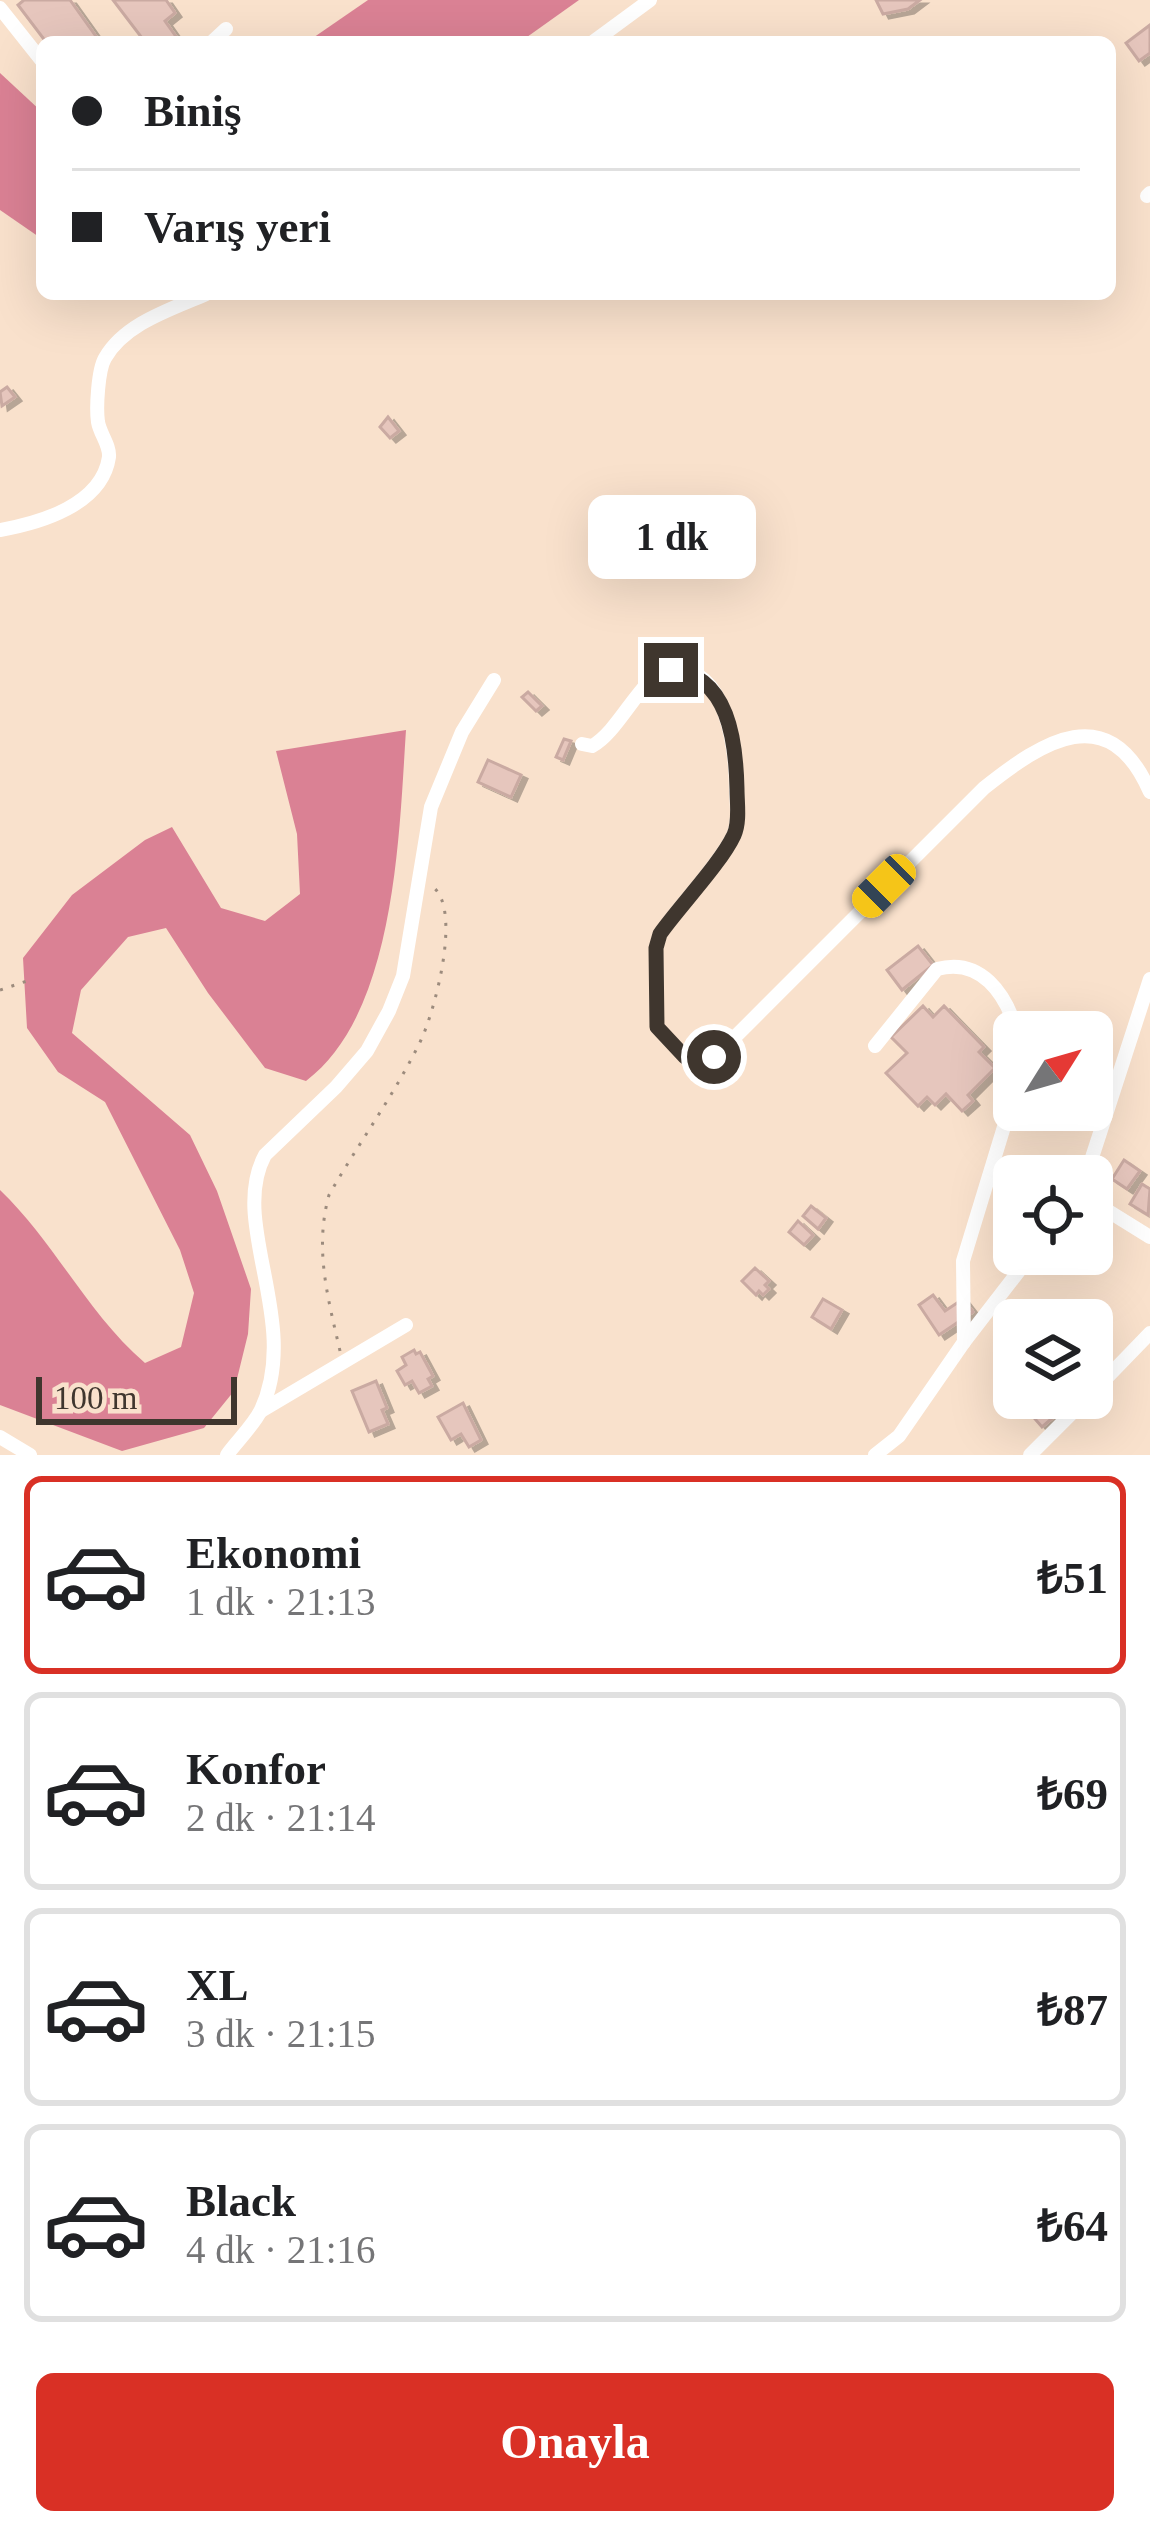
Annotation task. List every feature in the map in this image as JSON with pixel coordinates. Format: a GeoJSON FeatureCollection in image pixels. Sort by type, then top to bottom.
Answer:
{"type":"FeatureCollection","features":[{"type":"Feature","properties":{"kind":"street"},"geometry":{"type":"LineString","coordinates":[[601,36],[650,0]]}},
{"type":"Feature","properties":{"kind":"street"},"geometry":{"type":"LineString","coordinates":[[0,8],[36,53]]}},
{"type":"Feature","properties":{"kind":"street"},"geometry":{"type":"LineString","coordinates":[[218,36],[226,29]]}},
{"type":"Feature","properties":{"kind":"street"},"geometry":{"type":"LineString","coordinates":[[0,530],[31,525],[69,508],[100,482],[110,454],[98,420],[104,359],[138,325],[193,300]]}},
{"type":"Feature","properties":{"kind":"street"},"geometry":{"type":"LineString","coordinates":[[582,744],[592,746],[604,739],[657,674],[671,670],[687,671],[703,680],[728,718],[736,756],[735,834],[660,934],[656,948],[657,1027],[685,1057],[702,1062],[733,1039],[984,788],[1030,754],[1077,733],[1096,736],[1129,757],[1150,792]]}},
{"type":"Feature","properties":{"kind":"street"},"geometry":{"type":"LineString","coordinates":[[260,1412],[275,1346],[254,1202],[256,1171],[265,1155],[336,1087],[375,1038],[403,976],[431,807],[462,732],[494,680]]}},
{"type":"Feature","properties":{"kind":"street"},"geometry":{"type":"LineString","coordinates":[[875,1046],[937,969],[978,970],[1011,1011]]}},
{"type":"Feature","properties":{"kind":"street"},"geometry":{"type":"LineString","coordinates":[[1093,1155],[1150,979]]}},
{"type":"Feature","properties":{"kind":"street"},"geometry":{"type":"LineString","coordinates":[[964,1342],[963,1261],[1003,1131]]}},
{"type":"Feature","properties":{"kind":"street"},"geometry":{"type":"LineString","coordinates":[[1113,1214],[1150,1237]]}},
{"type":"Feature","properties":{"kind":"street"},"geometry":{"type":"LineString","coordinates":[[874,1455],[899,1436],[1016,1275]]}},
{"type":"Feature","properties":{"kind":"street"},"geometry":{"type":"LineString","coordinates":[[226,1455],[260,1412],[406,1325]]}},
{"type":"Feature","properties":{"kind":"street"},"geometry":{"type":"LineString","coordinates":[[1113,1371],[1150,1333]]}},
{"type":"Feature","properties":{"kind":"street"},"geometry":{"type":"LineString","coordinates":[[1030,1455],[1065,1419]]}},
{"type":"Feature","properties":{"kind":"street"},"geometry":{"type":"LineString","coordinates":[[0,1437],[29,1455]]}},
{"type":"Feature","properties":{"kind":"path"},"geometry":{"type":"LineString","coordinates":[[342,1363],[321,1261],[321,1223],[329,1196],[422,1039],[434,1004],[446,936],[445,903],[440,892],[422,879]]}},
{"type":"Feature","properties":{"kind":"path"},"geometry":{"type":"LineString","coordinates":[[0,990],[33,980]]}},
{"type":"Feature","properties":{"kind":"shaded area"},"geometry":{"type":"Polygon","coordinates":[[[368,0],[579,0],[528,36],[316,36],[368,0]]]}},
{"type":"Feature","properties":{"kind":"shaded area"},"geometry":{"type":"Polygon","coordinates":[[[0,73],[36,106],[36,235],[0,210],[0,73]]]}},
{"type":"Feature","properties":{"kind":"shaded area"},"geometry":{"type":"Polygon","coordinates":[[[406,730],[395,869],[375,968],[359,1012],[336,1051],[306,1081],[265,1068],[166,928],[128,937],[81,990],[72,1033],[190,1135],[217,1191],[251,1289],[248,1334],[234,1391],[204,1428],[122,1451],[0,1405],[0,1190],[145,1363],[181,1347],[194,1293],[180,1250],[105,1102],[58,1072],[27,1028],[23,958],[72,895],[145,840],[172,827],[221,908],[265,921],[300,894],[297,834],[276,751],[406,730]]]}},
{"type":"Feature","properties":{"kind":"building"},"geometry":{"type":"Polygon","coordinates":[[[24,0],[70,0],[96,36],[41,36],[18,5],[24,0]]]}},
{"type":"Feature","properties":{"kind":"building"},"geometry":{"type":"Polygon","coordinates":[[[113,0],[166,0],[175,13],[165,21],[176,36],[140,36],[113,0]]]}},
{"type":"Feature","properties":{"kind":"building"},"geometry":{"type":"Polygon","coordinates":[[[876,0],[920,0],[908,9],[883,14],[876,0]]]}},
{"type":"Feature","properties":{"kind":"building"},"geometry":{"type":"Polygon","coordinates":[[[1150,25],[1150,53],[1139,61],[1126,43],[1150,25]]]}},
{"type":"Feature","properties":{"kind":"building"},"geometry":{"type":"Polygon","coordinates":[[[7,387],[15,397],[2,406],[0,392],[7,387]]]}},
{"type":"Feature","properties":{"kind":"building"},"geometry":{"type":"Polygon","coordinates":[[[388,417],[399,431],[390,438],[380,427],[388,417]]]}},
{"type":"Feature","properties":{"kind":"building"},"geometry":{"type":"Polygon","coordinates":[[[528,692],[542,706],[536,711],[522,697],[528,692]]]}},
{"type":"Feature","properties":{"kind":"building"},"geometry":{"type":"Polygon","coordinates":[[[564,739],[571,741],[563,760],[556,757],[564,739]]]}},
{"type":"Feature","properties":{"kind":"building"},"geometry":{"type":"Polygon","coordinates":[[[488,760],[521,775],[511,797],[478,782],[488,760]]]}},
{"type":"Feature","properties":{"kind":"building"},"geometry":{"type":"Polygon","coordinates":[[[918,946],[933,965],[902,990],[887,970],[918,946]]]}},
{"type":"Feature","properties":{"kind":"building"},"geometry":{"type":"Polygon","coordinates":[[[923,1006],[933,1017],[944,1006],[984,1047],[979,1052],[993,1070],[968,1095],[973,1101],[962,1111],[946,1094],[935,1105],[927,1097],[918,1106],[886,1073],[907,1053],[891,1037],[923,1006]]]}},
{"type":"Feature","properties":{"kind":"building"},"geometry":{"type":"Polygon","coordinates":[[[1124,1160],[1140,1171],[1127,1189],[1113,1177],[1124,1160]]]}},
{"type":"Feature","properties":{"kind":"building"},"geometry":{"type":"Polygon","coordinates":[[[1142,1184],[1150,1189],[1148,1215],[1130,1204],[1142,1184]]]}},
{"type":"Feature","properties":{"kind":"building"},"geometry":{"type":"Polygon","coordinates":[[[811,1206],[826,1218],[818,1229],[803,1216],[811,1206]]]}},
{"type":"Feature","properties":{"kind":"building"},"geometry":{"type":"Polygon","coordinates":[[[798,1221],[813,1235],[804,1245],[789,1232],[798,1221]]]}},
{"type":"Feature","properties":{"kind":"building"},"geometry":{"type":"Polygon","coordinates":[[[755,1268],[769,1281],[763,1295],[759,1291],[756,1295],[742,1281],[755,1268]]]}},
{"type":"Feature","properties":{"kind":"building"},"geometry":{"type":"Polygon","coordinates":[[[933,1295],[945,1311],[963,1299],[973,1312],[939,1335],[919,1305],[933,1295]]]}},
{"type":"Feature","properties":{"kind":"building"},"geometry":{"type":"Polygon","coordinates":[[[823,1299],[842,1310],[831,1329],[812,1317],[823,1299]]]}},
{"type":"Feature","properties":{"kind":"building"},"geometry":{"type":"Polygon","coordinates":[[[420,1352],[433,1376],[428,1379],[432,1386],[419,1393],[412,1381],[405,1385],[397,1371],[406,1365],[402,1357],[420,1352]]]}},
{"type":"Feature","properties":{"kind":"building"},"geometry":{"type":"Polygon","coordinates":[[[376,1381],[388,1424],[369,1432],[352,1391],[376,1381]]]}},
{"type":"Feature","properties":{"kind":"building"},"geometry":{"type":"Polygon","coordinates":[[[463,1403],[481,1440],[469,1447],[461,1434],[451,1440],[438,1417],[463,1403]]]}},
{"type":"Feature","properties":{"kind":"route"},"geometry":{"type":"LineString","coordinates":[[671,670],[687,671],[703,680],[718,699],[728,718],[736,756],[735,834],[660,934],[656,948],[657,1027],[685,1057],[702,1062],[714,1057]]}}]}
